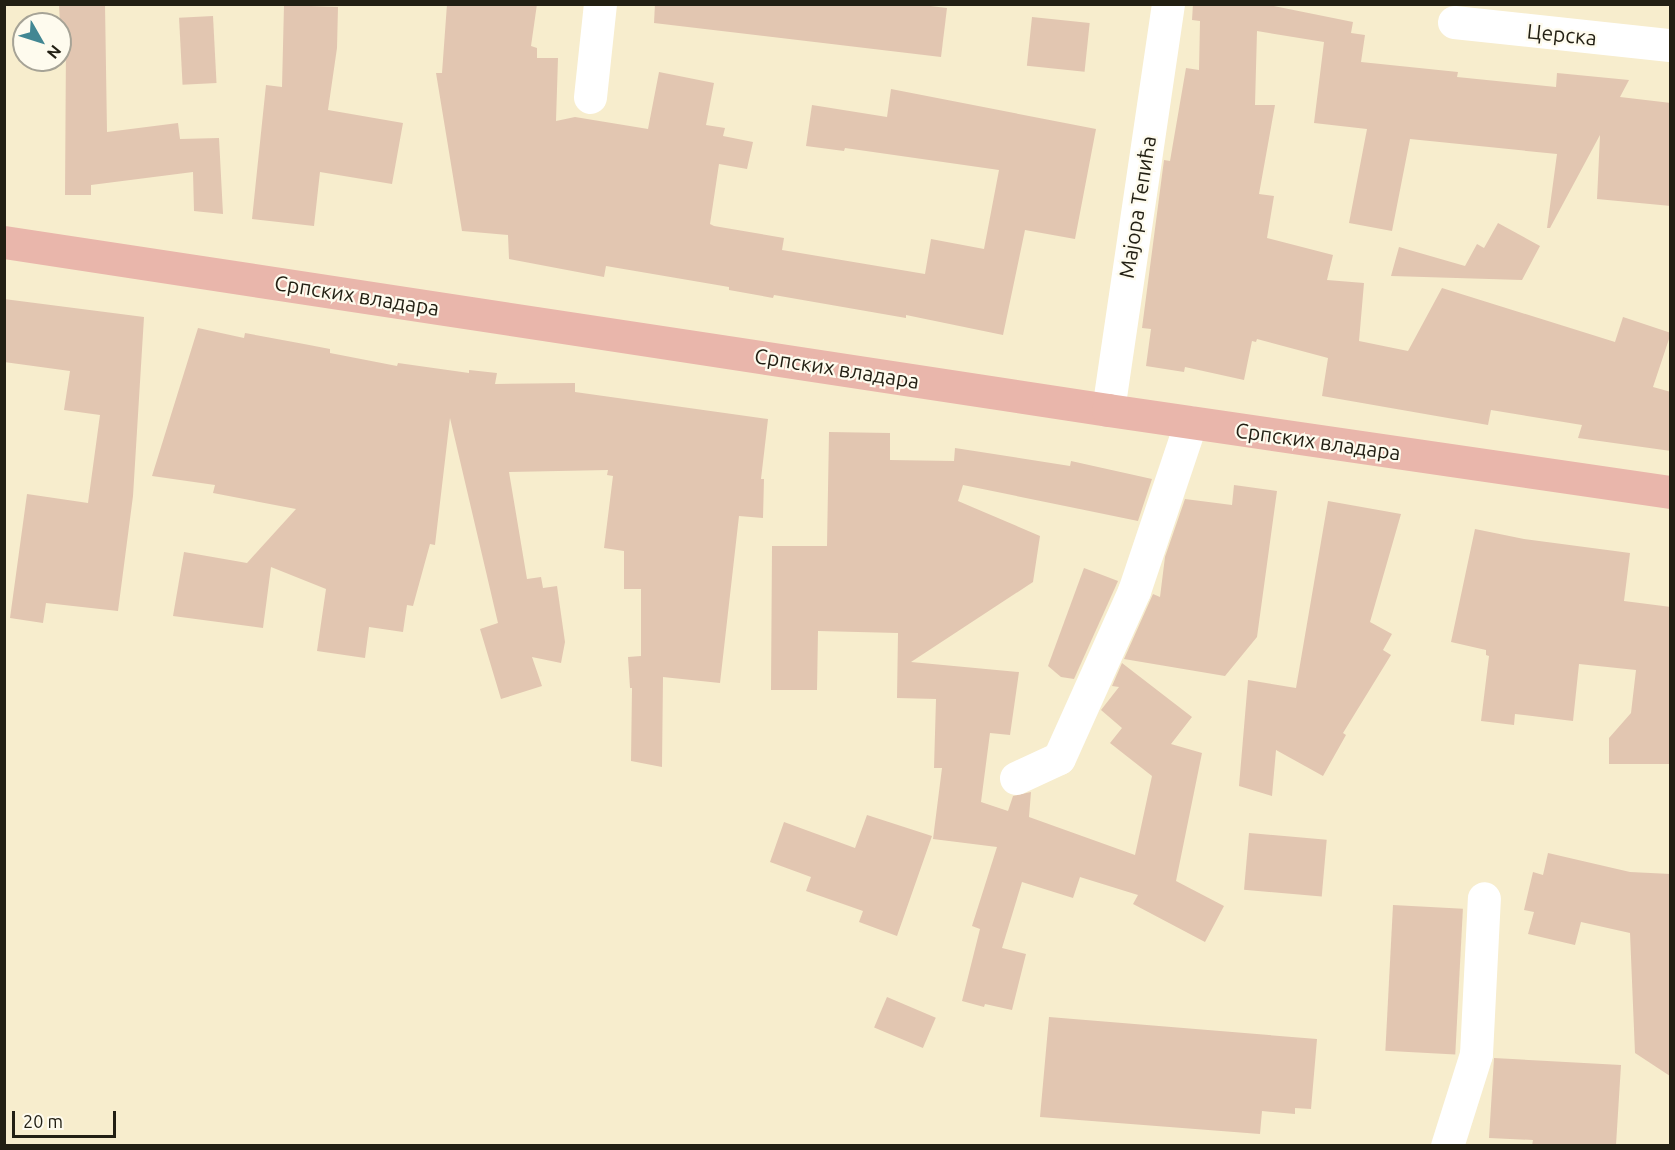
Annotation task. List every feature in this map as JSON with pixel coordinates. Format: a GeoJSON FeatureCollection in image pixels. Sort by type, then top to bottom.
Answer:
{"type":"FeatureCollection","features":[{"type":"Feature","properties":{"kind":"main road","name":"Српских владара"},"geometry":{"type":"LineString","coordinates":[[4,242],[1108,410],[1671,492]]}},
{"type":"Feature","properties":{"kind":"street"},"geometry":{"type":"LineString","coordinates":[[590,97],[600,4]]}},
{"type":"Feature","properties":{"kind":"street","name":"Мајора Тепића"},"geometry":{"type":"LineString","coordinates":[[1108,410],[1168,4]]}},
{"type":"Feature","properties":{"kind":"street","name":"Церска"},"geometry":{"type":"LineString","coordinates":[[1454,22],[1671,45]]}},
{"type":"Feature","properties":{"kind":"street"},"geometry":{"type":"LineString","coordinates":[[1016,778],[1059,758],[1134,591],[1191,422]]}},
{"type":"Feature","properties":{"kind":"street"},"geometry":{"type":"LineString","coordinates":[[1447,1146],[1476,1054],[1484,898]]}},
{"type":"Feature","properties":{"kind":"building"},"geometry":{"type":"Polygon","coordinates":[[[59,4],[105,4],[107,132],[178,123],[180,139],[219,138],[223,214],[194,211],[193,172],[91,185],[91,195],[65,195],[66,72],[72,72],[72,12],[59,12],[59,4]]]}},
{"type":"Feature","properties":{"kind":"building"},"geometry":{"type":"Polygon","coordinates":[[[447,4],[537,4],[531,46],[537,48],[537,58],[558,58],[556,121],[575,117],[648,129],[659,72],[714,83],[706,125],[725,128],[723,136],[753,142],[747,169],[719,164],[710,224],[714,226],[784,238],[782,250],[925,274],[931,239],[984,249],[999,170],[845,148],[844,151],[806,146],[812,105],[887,117],[891,89],[1096,129],[1075,239],[1025,230],[1003,335],[906,315],[906,318],[774,295],[773,298],[729,290],[729,287],[606,266],[604,277],[509,259],[508,235],[462,231],[436,73],[442,73],[447,4]]]}},
{"type":"Feature","properties":{"kind":"building"},"geometry":{"type":"Polygon","coordinates":[[[655,4],[914,4],[947,8],[941,57],[654,23],[655,4]]]}},
{"type":"Feature","properties":{"kind":"building"},"geometry":{"type":"Polygon","coordinates":[[[1193,4],[1264,4],[1353,22],[1351,33],[1365,35],[1361,62],[1458,72],[1457,77],[1556,87],[1557,73],[1629,80],[1620,97],[1671,103],[1671,206],[1597,199],[1600,135],[1550,228],[1547,228],[1557,154],[1410,139],[1392,231],[1349,223],[1367,129],[1314,123],[1324,42],[1257,31],[1255,105],[1275,105],[1259,194],[1274,196],[1267,238],[1333,255],[1327,280],[1364,283],[1359,341],[1408,351],[1442,288],[1615,342],[1623,317],[1671,333],[1653,387],[1671,392],[1671,451],[1578,438],[1582,425],[1491,410],[1488,425],[1322,396],[1328,358],[1257,339],[1256,342],[1252,341],[1244,380],[1185,367],[1184,372],[1146,366],[1151,329],[1142,328],[1164,160],[1170,161],[1186,68],[1199,70],[1200,21],[1192,20],[1193,4]]]}},
{"type":"Feature","properties":{"kind":"building"},"geometry":{"type":"Polygon","coordinates":[[[284,5],[338,7],[337,48],[328,110],[403,123],[392,184],[320,172],[314,226],[252,219],[266,85],[282,87],[284,5]]]}},
{"type":"Feature","properties":{"kind":"building"},"geometry":{"type":"Polygon","coordinates":[[[213,16],[217,83],[183,85],[179,18],[213,16]]]}},
{"type":"Feature","properties":{"kind":"building"},"geometry":{"type":"Polygon","coordinates":[[[1032,17],[1090,23],[1085,72],[1027,66],[1032,17]]]}},
{"type":"Feature","properties":{"kind":"building"},"geometry":{"type":"Polygon","coordinates":[[[1498,223],[1540,246],[1522,280],[1391,276],[1399,247],[1465,266],[1477,244],[1484,248],[1498,223]]]}},
{"type":"Feature","properties":{"kind":"building"},"geometry":{"type":"Polygon","coordinates":[[[4,299],[144,317],[133,496],[118,611],[46,603],[43,623],[10,618],[27,494],[88,503],[100,415],[64,410],[70,371],[4,362],[4,299]]]}},
{"type":"Feature","properties":{"kind":"building"},"geometry":{"type":"Polygon","coordinates":[[[198,328],[244,338],[245,333],[304,344],[330,349],[330,353],[397,366],[398,363],[469,373],[469,370],[497,373],[495,384],[575,383],[575,392],[768,419],[761,479],[764,479],[763,518],[739,516],[720,683],[663,677],[662,767],[631,761],[632,688],[630,688],[628,657],[641,656],[641,589],[624,589],[624,551],[604,548],[613,476],[607,475],[608,470],[509,472],[527,579],[541,577],[543,588],[557,586],[565,642],[561,663],[532,657],[542,686],[501,699],[480,629],[498,623],[450,418],[435,545],[430,544],[413,606],[407,605],[403,632],[369,627],[365,658],[317,651],[326,589],[271,567],[263,628],[173,616],[184,552],[247,563],[296,509],[213,493],[215,485],[152,476],[198,328]]]}},
{"type":"Feature","properties":{"kind":"building"},"geometry":{"type":"Polygon","coordinates":[[[829,432],[890,433],[890,460],[954,461],[955,448],[1070,466],[1071,461],[1152,479],[1138,521],[963,485],[958,501],[1040,536],[1033,582],[911,662],[1019,672],[1010,735],[990,733],[981,802],[1008,811],[1013,796],[1031,792],[1029,817],[1135,855],[1152,776],[1110,743],[1122,728],[1101,710],[1119,687],[1112,686],[1122,663],[1192,717],[1171,744],[1202,753],[1176,881],[1224,906],[1205,942],[1133,904],[1138,895],[1080,877],[1073,898],[1022,882],[1002,948],[1026,954],[1012,1010],[985,1004],[984,1007],[962,1001],[980,929],[972,926],[997,847],[933,839],[942,768],[934,768],[936,699],[897,698],[898,633],[818,631],[817,690],[771,690],[772,546],[827,546],[829,432]]]}},
{"type":"Feature","properties":{"kind":"building"},"geometry":{"type":"Polygon","coordinates":[[[1234,485],[1277,491],[1257,637],[1225,676],[1124,659],[1153,594],[1160,597],[1165,557],[1185,499],[1232,505],[1234,485]]]}},
{"type":"Feature","properties":{"kind":"building"},"geometry":{"type":"Polygon","coordinates":[[[1328,501],[1401,514],[1370,622],[1392,634],[1383,650],[1391,655],[1343,733],[1346,735],[1323,776],[1276,750],[1272,796],[1239,786],[1248,680],[1296,688],[1328,501]]]}},
{"type":"Feature","properties":{"kind":"building"},"geometry":{"type":"Polygon","coordinates":[[[1475,529],[1524,539],[1630,553],[1624,601],[1671,607],[1671,764],[1609,764],[1609,738],[1631,713],[1636,670],[1579,664],[1573,721],[1515,714],[1514,725],[1481,721],[1489,656],[1486,655],[1486,650],[1451,642],[1475,529]]]}},
{"type":"Feature","properties":{"kind":"building"},"geometry":{"type":"Polygon","coordinates":[[[1084,568],[1118,581],[1074,679],[1061,677],[1048,666],[1084,568]]]}},
{"type":"Feature","properties":{"kind":"building"},"geometry":{"type":"Polygon","coordinates":[[[867,815],[932,836],[897,936],[859,922],[863,911],[806,891],[811,877],[770,862],[784,822],[855,848],[867,815]]]}},
{"type":"Feature","properties":{"kind":"building"},"geometry":{"type":"Polygon","coordinates":[[[1249,833],[1327,840],[1322,897],[1244,890],[1249,833]]]}},
{"type":"Feature","properties":{"kind":"building"},"geometry":{"type":"Polygon","coordinates":[[[1548,853],[1630,872],[1671,874],[1670,1076],[1635,1053],[1630,933],[1581,922],[1575,945],[1528,934],[1534,912],[1524,910],[1533,872],[1543,875],[1548,853]]]}},
{"type":"Feature","properties":{"kind":"building"},"geometry":{"type":"Polygon","coordinates":[[[1393,905],[1463,909],[1455,1054],[1385,1051],[1393,905]]]}},
{"type":"Feature","properties":{"kind":"building"},"geometry":{"type":"Polygon","coordinates":[[[887,997],[936,1018],[923,1048],[874,1027],[887,997]]]}},
{"type":"Feature","properties":{"kind":"building"},"geometry":{"type":"Polygon","coordinates":[[[1049,1017],[1317,1039],[1311,1109],[1295,1108],[1295,1114],[1262,1111],[1260,1134],[1040,1117],[1049,1017]]]}},
{"type":"Feature","properties":{"kind":"building"},"geometry":{"type":"Polygon","coordinates":[[[1494,1058],[1621,1065],[1616,1145],[1532,1146],[1533,1140],[1489,1138],[1494,1058]]]}}]}
